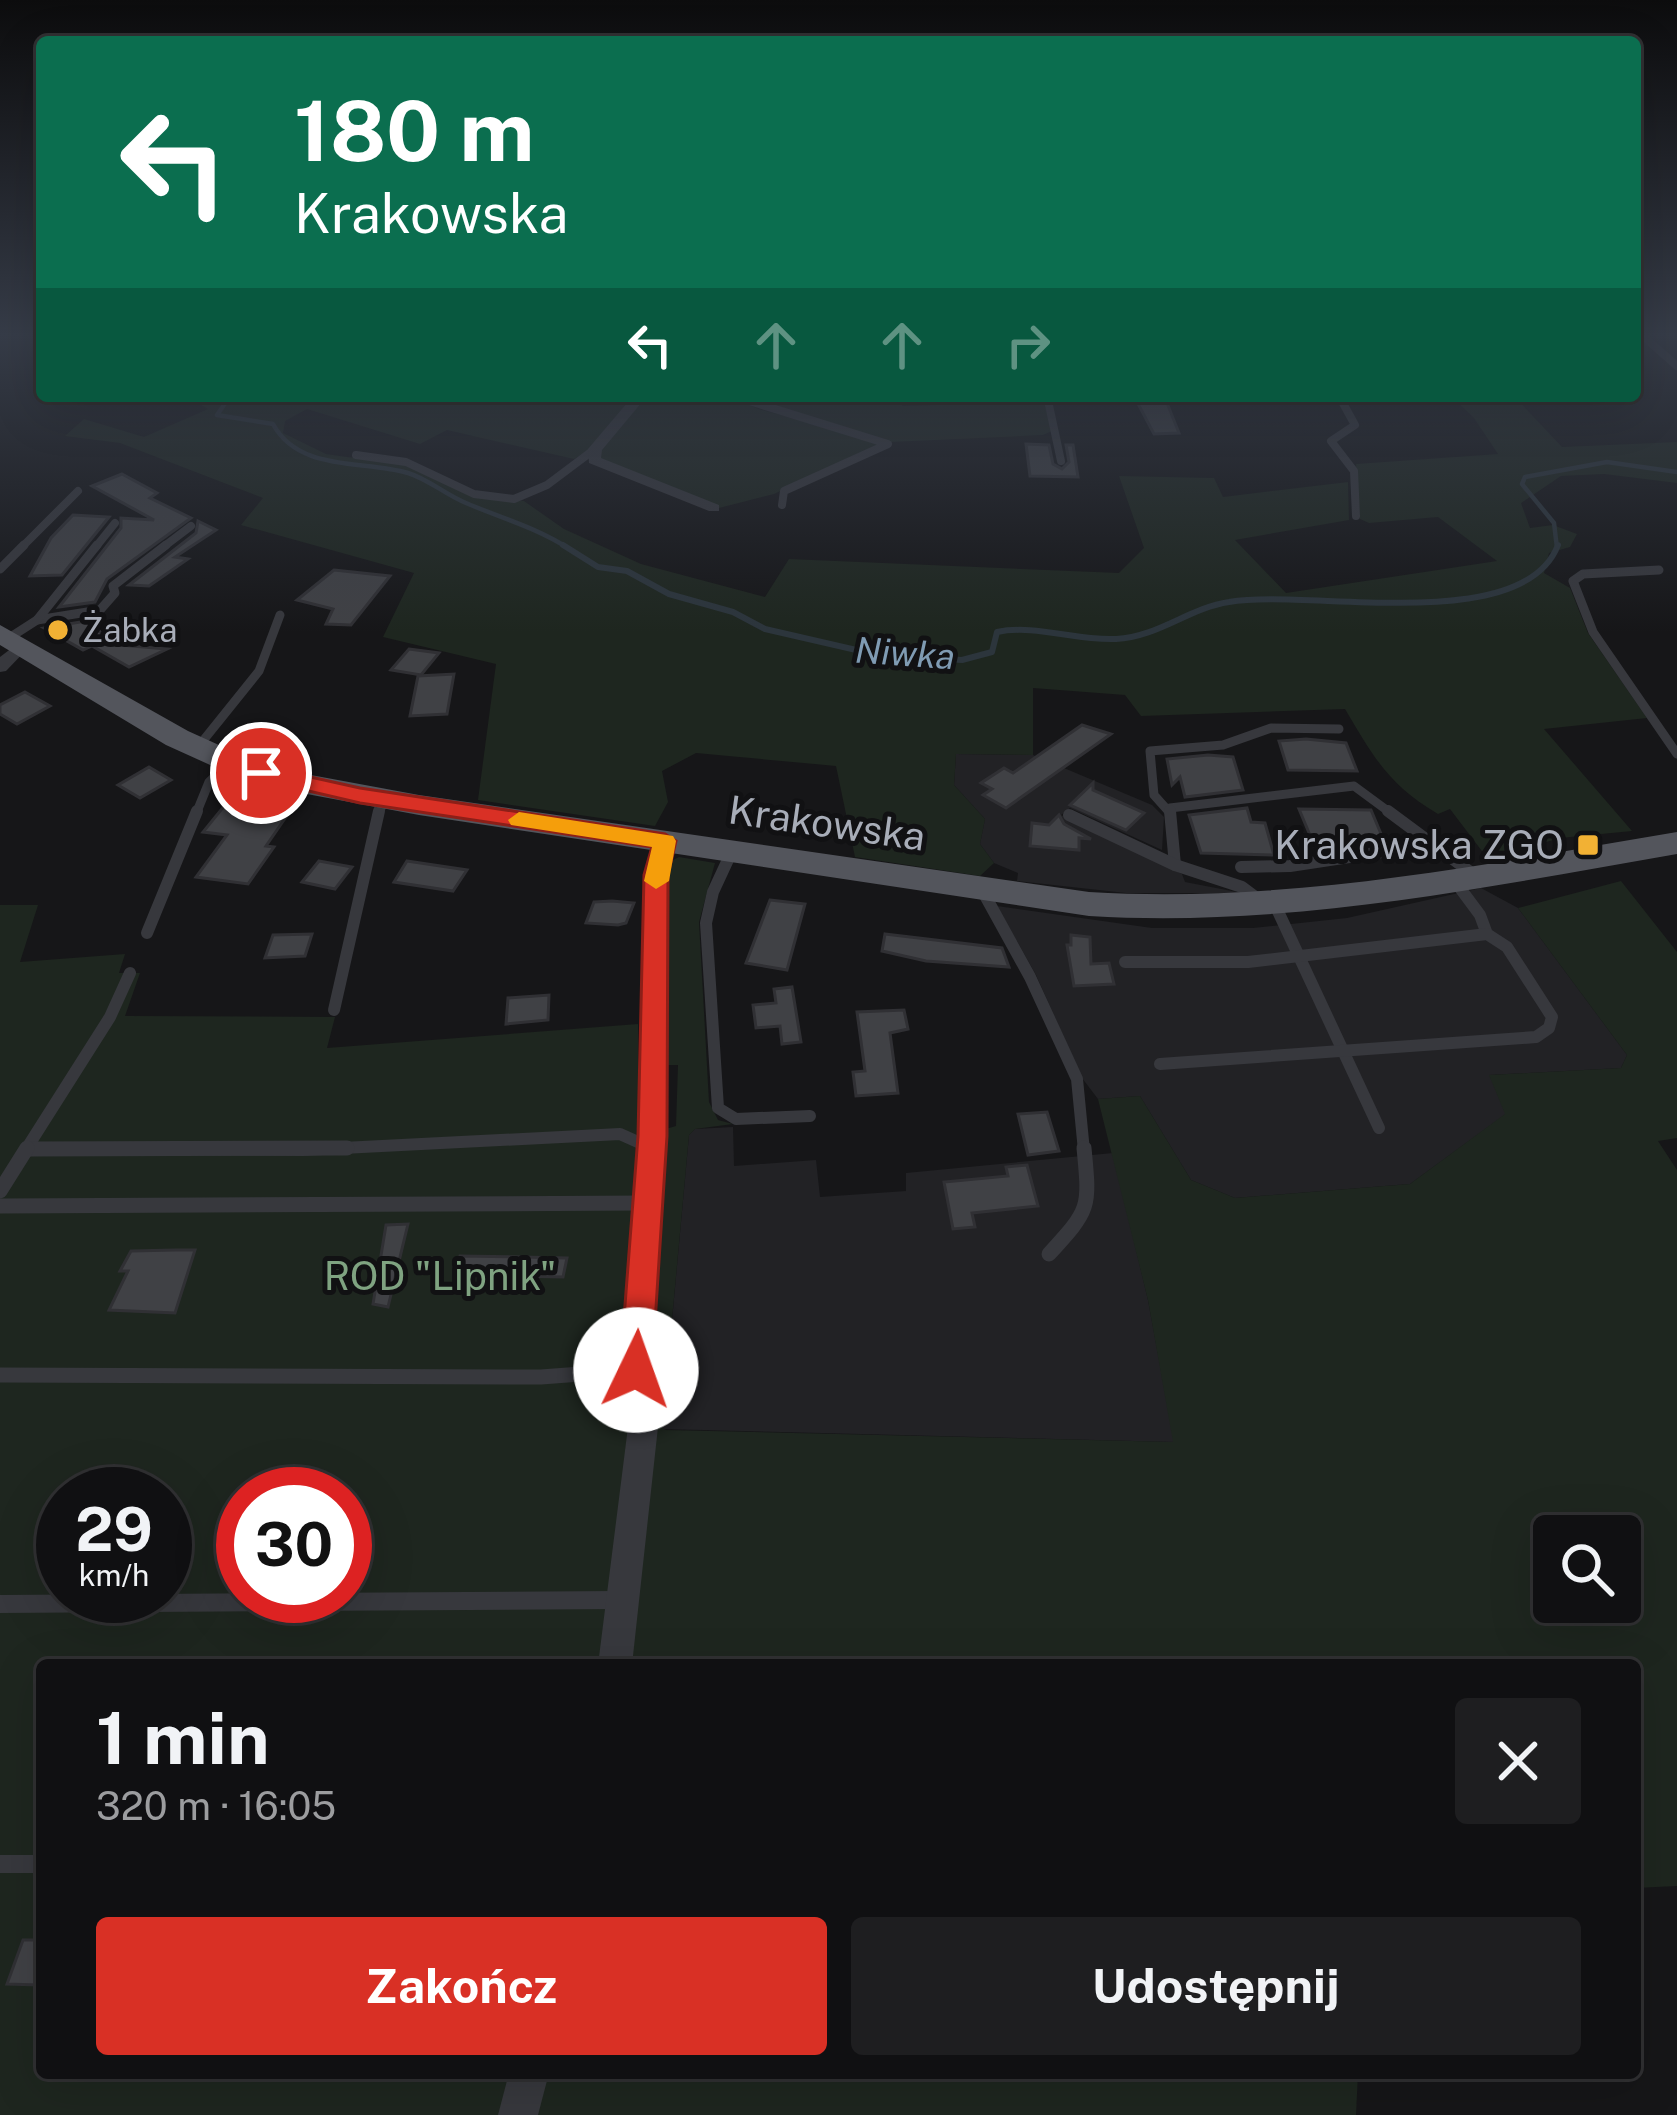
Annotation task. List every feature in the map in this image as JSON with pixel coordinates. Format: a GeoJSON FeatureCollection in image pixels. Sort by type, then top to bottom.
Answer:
{"type":"FeatureCollection","features":[{"type":"Feature","properties":{"kind":"main road","name":"Krakowska"},"geometry":{"type":"LineString","coordinates":[[13,641],[197,748],[296,782],[385,800],[981,889],[1157,910],[1272,908],[1677,843]]}},
{"type":"Feature","properties":{"kind":"street"},"geometry":{"type":"LineString","coordinates":[[607,435],[595,449],[594,460],[600,465],[713,508]]}},
{"type":"Feature","properties":{"kind":"street"},"geometry":{"type":"LineString","coordinates":[[616,1659],[643,1427],[636,1370],[651,1148],[656,875],[665,841]]}},
{"type":"Feature","properties":{"kind":"street"},"geometry":{"type":"LineString","coordinates":[[518,2115],[527,2079]]}},
{"type":"Feature","properties":{"kind":"lane"},"geometry":{"type":"LineString","coordinates":[[782,505],[784,491],[888,444],[855,435]]}},
{"type":"Feature","properties":{"kind":"lane"},"geometry":{"type":"LineString","coordinates":[[1055,435],[1060,461]]}},
{"type":"Feature","properties":{"kind":"lane"},"geometry":{"type":"LineString","coordinates":[[1341,435],[1331,442],[1354,471],[1356,516]]}},
{"type":"Feature","properties":{"kind":"lane"},"geometry":{"type":"LineString","coordinates":[[356,454],[406,462],[474,494],[514,499],[547,484],[595,449]]}},
{"type":"Feature","properties":{"kind":"lane"},"geometry":{"type":"LineString","coordinates":[[0,569],[78,491]]}},
{"type":"Feature","properties":{"kind":"lane"},"geometry":{"type":"LineString","coordinates":[[13,641],[116,523]]}},
{"type":"Feature","properties":{"kind":"lane"},"geometry":{"type":"LineString","coordinates":[[13,641],[100,610],[115,592],[113,586],[191,526]]}},
{"type":"Feature","properties":{"kind":"lane"},"geometry":{"type":"LineString","coordinates":[[1659,570],[1583,574],[1573,581],[1593,632],[1677,754]]}},
{"type":"Feature","properties":{"kind":"lane"},"geometry":{"type":"LineString","coordinates":[[197,748],[259,670],[280,615]]}},
{"type":"Feature","properties":{"kind":"lane"},"geometry":{"type":"LineString","coordinates":[[1175,865],[1170,808],[1154,795],[1150,751],[1223,745],[1271,728],[1339,729]]}},
{"type":"Feature","properties":{"kind":"lane"},"geometry":{"type":"LineString","coordinates":[[147,933],[209,782],[230,762]]}},
{"type":"Feature","properties":{"kind":"lane"},"geometry":{"type":"LineString","coordinates":[[1160,1064],[1536,1037],[1549,1028],[1552,1017],[1507,947],[1487,934],[1464,877],[1435,844],[1354,786],[1170,808]]}},
{"type":"Feature","properties":{"kind":"lane"},"geometry":{"type":"LineString","coordinates":[[334,1010],[374,822],[385,800]]}},
{"type":"Feature","properties":{"kind":"lane"},"geometry":{"type":"LineString","coordinates":[[1070,815],[1175,865],[1241,887],[1272,908],[1299,953],[1379,1128]]}},
{"type":"Feature","properties":{"kind":"lane"},"geometry":{"type":"LineString","coordinates":[[1241,867],[1290,866],[1435,844]]}},
{"type":"Feature","properties":{"kind":"lane"},"geometry":{"type":"LineString","coordinates":[[732,851],[713,892],[706,923],[718,1108],[736,1119],[810,1116]]}},
{"type":"Feature","properties":{"kind":"lane"},"geometry":{"type":"LineString","coordinates":[[981,889],[1030,976],[1077,1079],[1089,1195],[1084,1216],[1049,1254]]}},
{"type":"Feature","properties":{"kind":"lane"},"geometry":{"type":"LineString","coordinates":[[1126,962],[1215,964],[1487,934]]}},
{"type":"Feature","properties":{"kind":"lane"},"geometry":{"type":"LineString","coordinates":[[0,1190],[110,1017],[130,973]]}},
{"type":"Feature","properties":{"kind":"lane"},"geometry":{"type":"LineString","coordinates":[[29,1149],[303,1150],[620,1134],[651,1148]]}},
{"type":"Feature","properties":{"kind":"lane"},"geometry":{"type":"LineString","coordinates":[[0,1206],[647,1203]]}},
{"type":"Feature","properties":{"kind":"lane"},"geometry":{"type":"LineString","coordinates":[[0,1375],[541,1377],[636,1370]]}},
{"type":"Feature","properties":{"kind":"lane"},"geometry":{"type":"LineString","coordinates":[[0,1604],[625,1600]]}},
{"type":"Feature","properties":{"kind":"lane"},"geometry":{"type":"LineString","coordinates":[[0,1864],[36,1864]]}},
{"type":"Feature","properties":{"kind":"shaded area"},"geometry":{"type":"Polygon","coordinates":[[[956,754],[1033,755],[1152,805],[1164,817],[1162,850],[1070,808],[1061,815],[1182,874],[1185,882],[1242,893],[1126,893],[1017,881],[1018,873],[994,863],[980,844],[985,819],[954,785],[956,754]]]}},
{"type":"Feature","properties":{"kind":"shaded area"},"geometry":{"type":"Polygon","coordinates":[[[1481,888],[1518,908],[1627,1055],[1621,1068],[1490,1075],[1506,1114],[1410,1184],[1235,1198],[1191,1180],[1140,1096],[1098,1099],[1082,1078],[1036,975],[997,906],[1152,928],[1253,928],[1347,918],[1481,888]]]}},
{"type":"Feature","properties":{"kind":"shaded area"},"geometry":{"type":"Polygon","coordinates":[[[733,1127],[734,1166],[816,1160],[820,1197],[906,1191],[906,1173],[1113,1153],[1148,1300],[1174,1442],[662,1429],[689,1135],[695,1129],[733,1127]]]}},
{"type":"Feature","properties":{"kind":"green space"},"geometry":{"type":"Polygon","coordinates":[[[286,435],[326,454],[404,465],[472,495],[524,501],[564,529],[641,564],[765,597],[789,559],[1119,573],[1144,548],[1119,476],[1214,478],[1223,497],[1348,482],[1349,520],[1235,540],[1286,593],[1497,561],[1438,517],[1369,523],[1360,519],[1356,464],[1498,454],[1485,435],[1550,435],[1562,447],[1677,442],[1677,483],[1604,474],[1561,476],[1521,503],[1530,528],[1553,525],[1577,534],[1570,547],[1549,553],[1544,573],[1570,588],[1588,633],[1647,718],[1544,729],[1632,831],[1560,838],[1488,859],[1450,809],[1438,814],[1395,781],[1345,709],[1141,716],[1125,695],[1033,688],[1033,755],[956,754],[954,785],[985,819],[980,844],[994,863],[980,876],[855,857],[836,766],[696,753],[662,771],[668,802],[655,826],[478,800],[496,664],[383,637],[414,573],[241,525],[263,498],[120,443],[65,436],[286,435]]]}},
{"type":"Feature","properties":{"kind":"green space"},"geometry":{"type":"Polygon","coordinates":[[[390,435],[438,435],[420,444],[390,435]]]}},
{"type":"Feature","properties":{"kind":"green space"},"geometry":{"type":"Polygon","coordinates":[[[468,435],[603,435],[574,459],[468,435]]]}},
{"type":"Feature","properties":{"kind":"green space"},"geometry":{"type":"Polygon","coordinates":[[[613,435],[852,435],[883,443],[774,494],[719,508],[596,457],[613,435]]]}},
{"type":"Feature","properties":{"kind":"green space"},"geometry":{"type":"Polygon","coordinates":[[[867,435],[1044,435],[1043,435],[891,442],[867,435]]]}},
{"type":"Feature","properties":{"kind":"green space","name":"ROD \"Lipnik\""},"geometry":{"type":"Polygon","coordinates":[[[679,857],[715,863],[699,922],[709,1102],[718,1120],[733,1124],[695,1129],[689,1135],[662,1428],[1173,1442],[1148,1300],[1098,1099],[1140,1096],[1191,1180],[1235,1198],[1410,1184],[1505,1114],[1489,1075],[1621,1068],[1627,1055],[1518,908],[1621,881],[1677,952],[1677,1138],[1658,1141],[1677,1170],[1677,1886],[1641,1888],[1641,1659],[36,1659],[36,2079],[1358,2079],[1356,2115],[0,2115],[0,905],[38,905],[20,962],[125,954],[119,973],[140,973],[125,1016],[335,1017],[327,1048],[638,1024],[638,1137],[676,1126],[678,1065],[659,1065],[664,880],[671,861],[679,857]]]}},
{"type":"Feature","properties":{"kind":"building"},"geometry":{"type":"Polygon","coordinates":[[[1026,444],[1049,445],[1053,464],[1062,469],[1069,462],[1066,445],[1073,445],[1078,477],[1030,476],[1026,444]]]}},
{"type":"Feature","properties":{"kind":"building"},"geometry":{"type":"Polygon","coordinates":[[[122,474],[157,493],[150,498],[191,518],[107,579],[95,602],[59,607],[121,528],[121,518],[154,520],[92,486],[122,474]]]}},
{"type":"Feature","properties":{"kind":"building"},"geometry":{"type":"Polygon","coordinates":[[[73,515],[109,517],[62,575],[30,576],[51,538],[73,515]]]}},
{"type":"Feature","properties":{"kind":"building"},"geometry":{"type":"Polygon","coordinates":[[[198,521],[216,530],[175,557],[188,559],[149,586],[129,585],[196,533],[198,521]]]}},
{"type":"Feature","properties":{"kind":"building"},"geometry":{"type":"Polygon","coordinates":[[[334,570],[390,576],[351,625],[326,624],[333,609],[297,600],[334,570]]]}},
{"type":"Feature","properties":{"kind":"building"},"geometry":{"type":"Polygon","coordinates":[[[86,621],[108,638],[97,643],[167,649],[129,667],[92,646],[83,650],[44,628],[86,621]]]}},
{"type":"Feature","properties":{"kind":"building"},"geometry":{"type":"Polygon","coordinates":[[[409,649],[439,653],[421,675],[391,670],[409,649]]]}},
{"type":"Feature","properties":{"kind":"building"},"geometry":{"type":"Polygon","coordinates":[[[454,674],[447,714],[410,716],[418,676],[454,674]]]}},
{"type":"Feature","properties":{"kind":"building"},"geometry":{"type":"Polygon","coordinates":[[[25,692],[50,706],[17,724],[0,714],[0,705],[25,692]]]}},
{"type":"Feature","properties":{"kind":"building"},"geometry":{"type":"Polygon","coordinates":[[[1082,725],[1111,734],[1006,808],[983,795],[992,789],[981,783],[1004,768],[1013,773],[1082,725]]]}},
{"type":"Feature","properties":{"kind":"building"},"geometry":{"type":"Polygon","coordinates":[[[1279,741],[1346,743],[1357,771],[1288,770],[1279,741]]]}},
{"type":"Feature","properties":{"kind":"building"},"geometry":{"type":"Polygon","coordinates":[[[1233,757],[1243,790],[1185,797],[1180,777],[1172,785],[1167,759],[1233,757]]]}},
{"type":"Feature","properties":{"kind":"building"},"geometry":{"type":"Polygon","coordinates":[[[149,767],[171,780],[140,798],[118,785],[149,767]]]}},
{"type":"Feature","properties":{"kind":"building"},"geometry":{"type":"Polygon","coordinates":[[[1093,783],[1093,790],[1144,813],[1126,830],[1070,805],[1093,783]]]}},
{"type":"Feature","properties":{"kind":"building"},"geometry":{"type":"Polygon","coordinates":[[[229,800],[252,803],[245,812],[286,817],[266,846],[274,847],[248,884],[196,877],[227,835],[203,832],[229,800]]]}},
{"type":"Feature","properties":{"kind":"building"},"geometry":{"type":"Polygon","coordinates":[[[1247,808],[1251,822],[1265,823],[1274,855],[1201,853],[1189,815],[1247,808]]]}},
{"type":"Feature","properties":{"kind":"building"},"geometry":{"type":"Polygon","coordinates":[[[1299,809],[1371,810],[1384,841],[1312,840],[1299,809]]]}},
{"type":"Feature","properties":{"kind":"building"},"geometry":{"type":"Polygon","coordinates":[[[1059,815],[1064,824],[1091,839],[1079,838],[1079,850],[1030,846],[1032,823],[1049,825],[1059,815]]]}},
{"type":"Feature","properties":{"kind":"building"},"geometry":{"type":"Polygon","coordinates":[[[319,861],[352,867],[335,889],[302,882],[319,861]]]}},
{"type":"Feature","properties":{"kind":"building"},"geometry":{"type":"Polygon","coordinates":[[[407,861],[467,870],[453,891],[394,882],[407,861]]]}},
{"type":"Feature","properties":{"kind":"building"},"geometry":{"type":"Polygon","coordinates":[[[770,900],[805,904],[787,970],[746,963],[770,900]]]}},
{"type":"Feature","properties":{"kind":"building"},"geometry":{"type":"Polygon","coordinates":[[[594,902],[634,903],[626,923],[586,923],[594,902]]]}},
{"type":"Feature","properties":{"kind":"building"},"geometry":{"type":"Polygon","coordinates":[[[312,934],[305,956],[265,958],[273,935],[312,934]]]}},
{"type":"Feature","properties":{"kind":"building"},"geometry":{"type":"Polygon","coordinates":[[[885,934],[1002,948],[1009,967],[926,961],[882,951],[885,934]]]}},
{"type":"Feature","properties":{"kind":"building"},"geometry":{"type":"Polygon","coordinates":[[[1071,935],[1090,937],[1091,964],[1109,963],[1114,984],[1074,986],[1067,945],[1071,945],[1071,935]]]}},
{"type":"Feature","properties":{"kind":"building"},"geometry":{"type":"Polygon","coordinates":[[[792,987],[801,1042],[782,1044],[780,1026],[756,1028],[753,1005],[776,1003],[774,989],[792,987]]]}},
{"type":"Feature","properties":{"kind":"building"},"geometry":{"type":"Polygon","coordinates":[[[549,995],[548,1020],[506,1024],[508,998],[549,995]]]}},
{"type":"Feature","properties":{"kind":"building"},"geometry":{"type":"Polygon","coordinates":[[[904,1010],[908,1029],[890,1033],[898,1093],[856,1096],[853,1072],[865,1071],[857,1012],[904,1010]]]}},
{"type":"Feature","properties":{"kind":"building"},"geometry":{"type":"Polygon","coordinates":[[[1047,1112],[1059,1151],[1028,1155],[1018,1114],[1047,1112]]]}},
{"type":"Feature","properties":{"kind":"building"},"geometry":{"type":"Polygon","coordinates":[[[1027,1165],[1038,1206],[972,1213],[975,1227],[953,1229],[944,1182],[1008,1176],[1006,1167],[1027,1165]]]}},
{"type":"Feature","properties":{"kind":"building"},"geometry":{"type":"Polygon","coordinates":[[[408,1224],[388,1307],[373,1304],[386,1225],[408,1224]]]}},
{"type":"Feature","properties":{"kind":"building"},"geometry":{"type":"Polygon","coordinates":[[[195,1250],[175,1313],[109,1310],[128,1271],[120,1271],[131,1251],[195,1250]]]}},
{"type":"Feature","properties":{"kind":"building"},"geometry":{"type":"Polygon","coordinates":[[[460,1256],[567,1258],[563,1277],[456,1275],[460,1256]]]}},
{"type":"Feature","properties":{"kind":"building"},"geometry":{"type":"Polygon","coordinates":[[[23,1940],[36,1940],[36,1985],[7,1984],[23,1940]]]}},
{"type":"Feature","properties":{"kind":"waterway","name":"Niwka"},"geometry":{"type":"LineString","coordinates":[[281,435],[315,457],[408,473],[567,547]]}},
{"type":"Feature","properties":{"kind":"waterway","name":"Niwka"},"geometry":{"type":"LineString","coordinates":[[1557,547],[1554,523],[1522,484],[1525,477],[1607,462],[1677,472]]}},
{"type":"Feature","properties":{"kind":"waterway","name":"Niwka"},"geometry":{"type":"LineString","coordinates":[[563,545],[567,547]]}},
{"type":"Feature","properties":{"kind":"waterway","name":"Niwka"},"geometry":{"type":"LineString","coordinates":[[567,547],[598,567],[627,571],[669,594],[733,612],[765,629],[878,655],[962,660],[992,652],[997,632],[1026,630],[1116,639],[1229,602],[1459,600],[1503,591],[1537,573],[1557,547]]}},
{"type":"Feature","properties":{"kind":"slow traffic"},"geometry":{"type":"LineString","coordinates":[[519,820],[665,841],[656,881]]}},
{"type":"Feature","properties":{"kind":"place","name":"Żabka"},"geometry":{"type":"Point","coordinates":[58,630]}},
{"type":"Feature","properties":{"kind":"place","name":"Krakowska ZGO"},"geometry":{"type":"Point","coordinates":[1588,845]}},
{"type":"Feature","properties":{"kind":"route"},"geometry":{"type":"LineString","coordinates":[[261,773],[360,796],[665,841],[656,875],[652,1136],[636,1370]]}}]}
